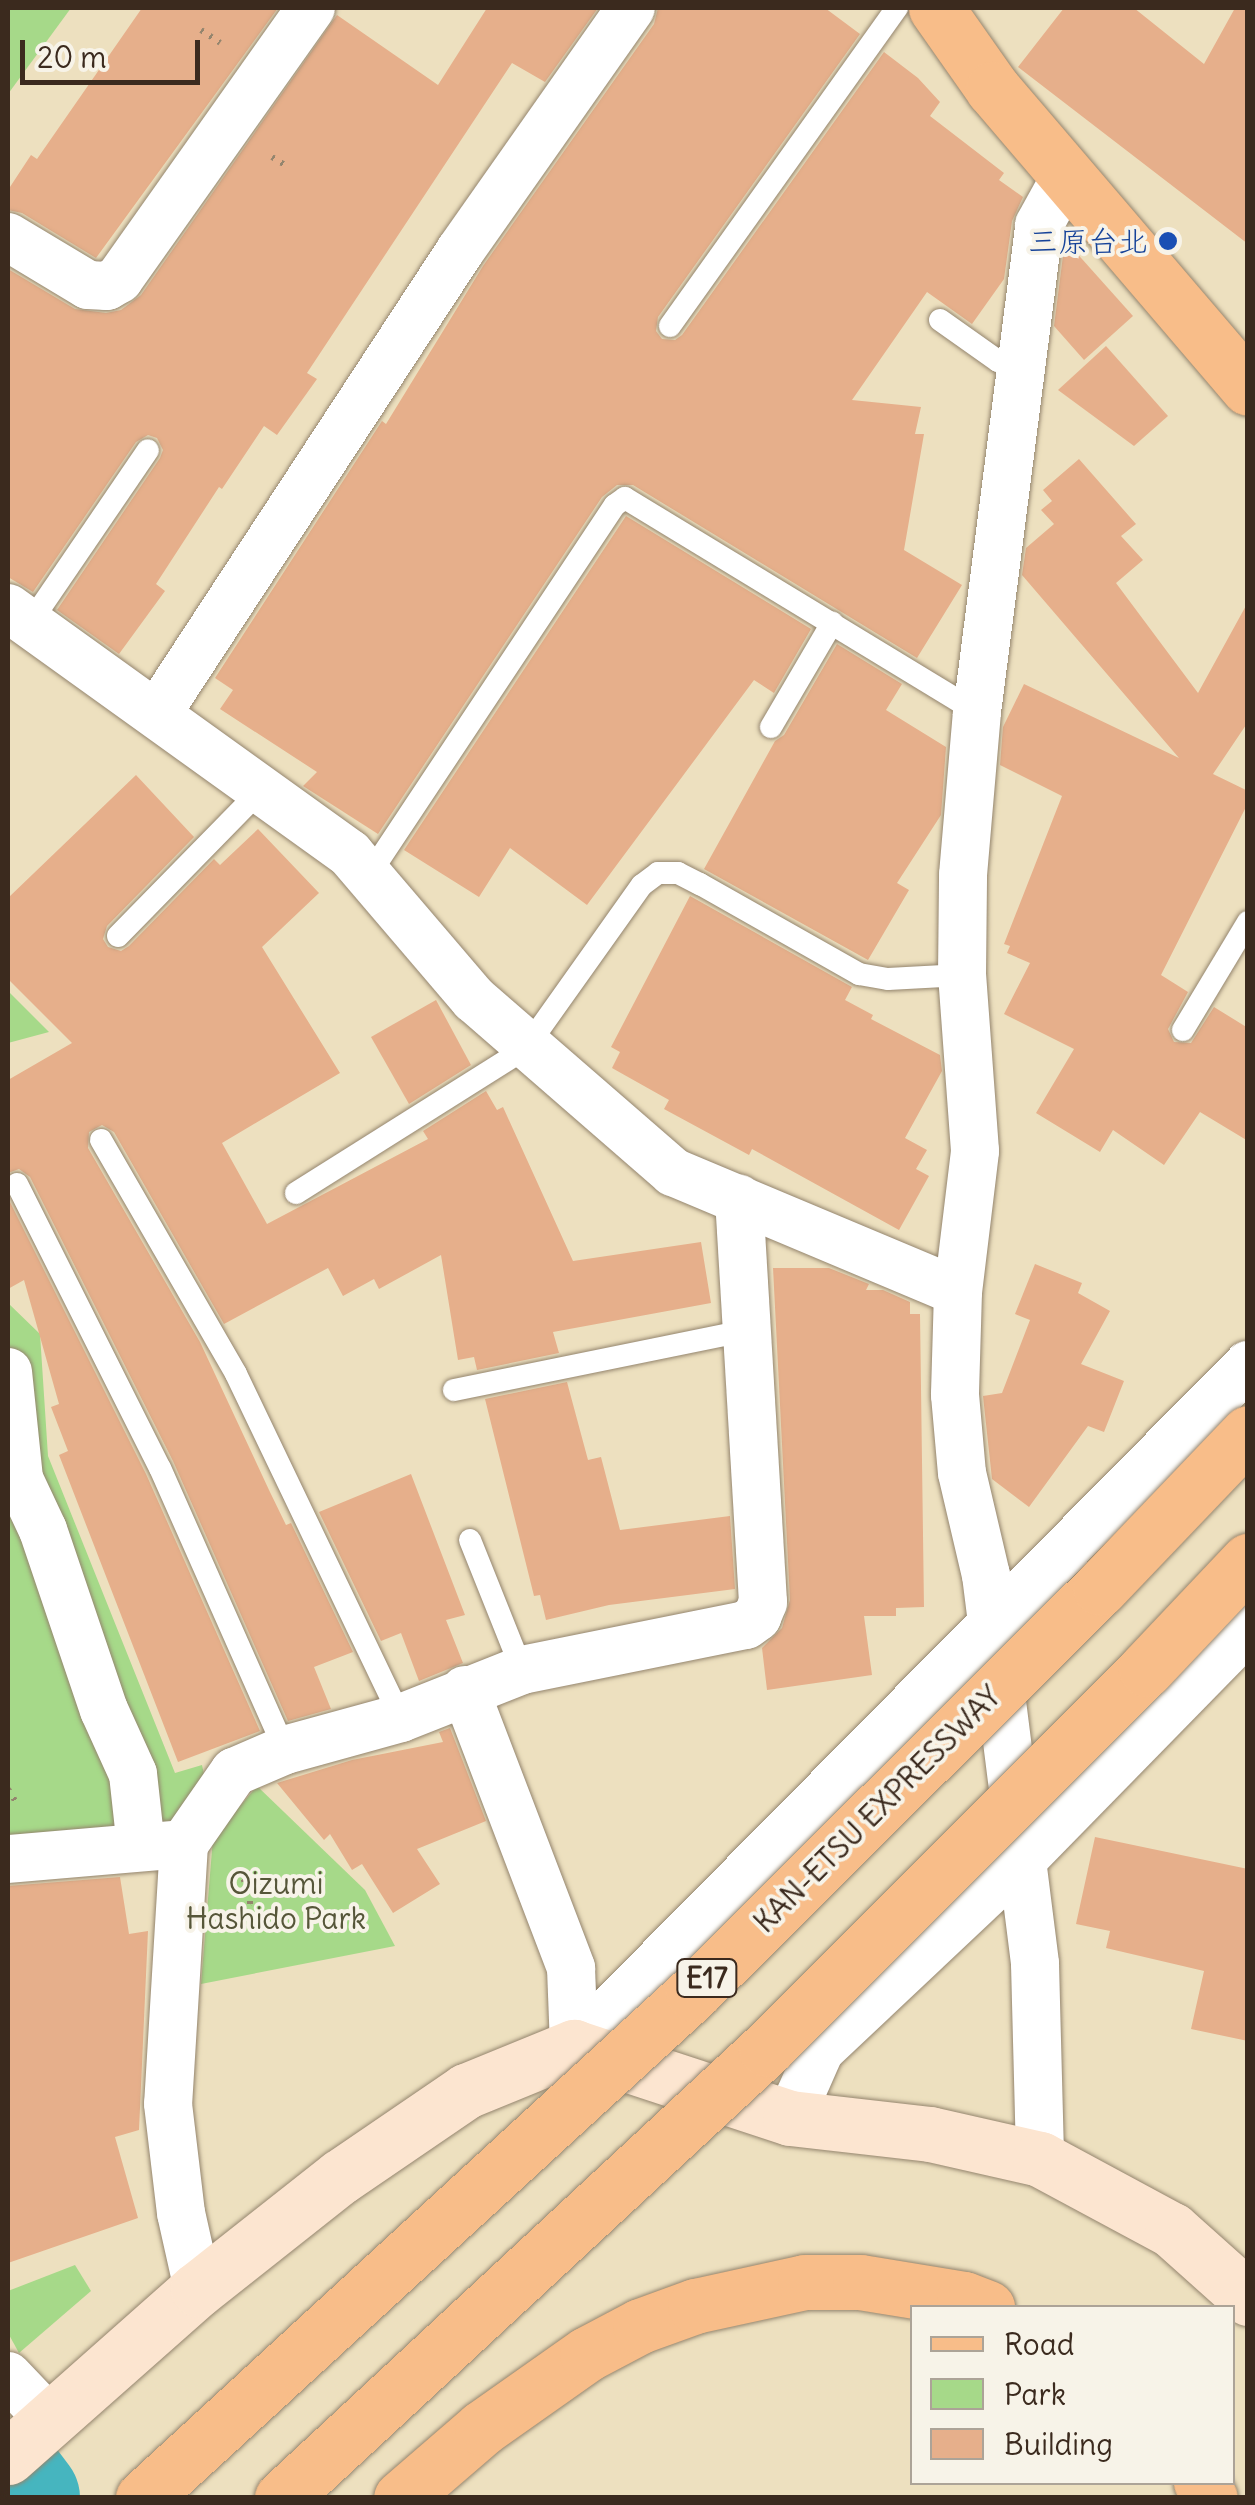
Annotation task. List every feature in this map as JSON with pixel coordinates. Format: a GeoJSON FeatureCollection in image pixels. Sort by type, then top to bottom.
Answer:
{"type":"FeatureCollection","features":[{"type":"Feature","properties":{"kind":"main road"},"geometry":{"type":"LineString","coordinates":[[936,8],[993,89],[1248,388]]}},
{"type":"Feature","properties":{"kind":"main road","name":"KAN-ETSU EXPRESSWAY"},"geometry":{"type":"LineString","coordinates":[[143,2498],[692,1992],[1100,1588],[1248,1434]]}},
{"type":"Feature","properties":{"kind":"main road"},"geometry":{"type":"LineString","coordinates":[[282,2498],[766,2049],[1146,1669],[1248,1561]]}},
{"type":"Feature","properties":{"kind":"main road"},"geometry":{"type":"LineString","coordinates":[[401,2498],[482,2428],[587,2354],[640,2326],[695,2306],[805,2282],[860,2282],[979,2305]]}},
{"type":"Feature","properties":{"kind":"street"},"geometry":{"type":"LineString","coordinates":[[8,237],[88,285],[106,286],[119,279],[311,8]]}},
{"type":"Feature","properties":{"kind":"street"},"geometry":{"type":"LineString","coordinates":[[158,712],[460,251],[631,8]]}},
{"type":"Feature","properties":{"kind":"street"},"geometry":{"type":"LineString","coordinates":[[1040,2159],[1036,1964],[992,1624],[962,1473],[955,1395],[958,1292],[975,1151],[962,975],[963,875],[977,712],[1039,225],[1066,176]]}},
{"type":"Feature","properties":{"kind":"street"},"geometry":{"type":"LineString","coordinates":[[18,616],[158,712],[350,854],[428,949],[526,1048],[673,1172],[958,1292]]}},
{"type":"Feature","properties":{"kind":"street"},"geometry":{"type":"LineString","coordinates":[[8,1859],[163,1846],[234,1772],[285,1750],[402,1718],[522,1670],[746,1625],[757,1617],[764,1602],[739,1199]]}},
{"type":"Feature","properties":{"kind":"street"},"geometry":{"type":"LineString","coordinates":[[8,2376],[30,2438],[198,2289],[340,2177],[466,2091],[574,2047],[1248,1365]]}},
{"type":"Feature","properties":{"kind":"street"},"geometry":{"type":"LineString","coordinates":[[8,1372],[19,1479],[43,1530],[104,1710],[163,1846],[168,2104],[180,2213],[198,2289]]}},
{"type":"Feature","properties":{"kind":"street"},"geometry":{"type":"LineString","coordinates":[[790,2118],[820,2050],[1023,1858],[1248,1628]]}},
{"type":"Feature","properties":{"kind":"street"},"geometry":{"type":"LineString","coordinates":[[464,1690],[571,1968],[574,2047]]}},
{"type":"Feature","properties":{"kind":"street"},"geometry":{"type":"LineString","coordinates":[[574,2047],[790,2118],[930,2134],[1040,2159],[1172,2230],[1248,2298]]}},
{"type":"Feature","properties":{"kind":"lane"},"geometry":{"type":"LineString","coordinates":[[670,326],[897,8]]}},
{"type":"Feature","properties":{"kind":"lane"},"geometry":{"type":"LineString","coordinates":[[940,320],[998,360],[1020,364]]}},
{"type":"Feature","properties":{"kind":"lane"},"geometry":{"type":"LineString","coordinates":[[18,616],[148,450]]}},
{"type":"Feature","properties":{"kind":"lane"},"geometry":{"type":"LineString","coordinates":[[369,875],[615,505],[626,498],[977,712]]}},
{"type":"Feature","properties":{"kind":"lane"},"geometry":{"type":"LineString","coordinates":[[771,727],[832,623]]}},
{"type":"Feature","properties":{"kind":"lane"},"geometry":{"type":"LineString","coordinates":[[118,936],[262,789]]}},
{"type":"Feature","properties":{"kind":"lane"},"geometry":{"type":"LineString","coordinates":[[296,1192],[526,1048],[642,885],[658,874],[678,873],[700,884],[858,974],[888,979],[962,975]]}},
{"type":"Feature","properties":{"kind":"lane"},"geometry":{"type":"LineString","coordinates":[[1184,1030],[1248,922]]}},
{"type":"Feature","properties":{"kind":"lane"},"geometry":{"type":"LineString","coordinates":[[101,1140],[236,1374],[402,1718]]}},
{"type":"Feature","properties":{"kind":"lane"},"geometry":{"type":"LineString","coordinates":[[17,1184],[160,1468],[285,1750]]}},
{"type":"Feature","properties":{"kind":"lane"},"geometry":{"type":"LineString","coordinates":[[454,1390],[748,1330]]}},
{"type":"Feature","properties":{"kind":"lane"},"geometry":{"type":"LineString","coordinates":[[470,1540],[522,1670]]}},
{"type":"Feature","properties":{"kind":"green space"},"geometry":{"type":"Polygon","coordinates":[[[8,8],[71,8],[8,94],[8,8]]]}},
{"type":"Feature","properties":{"kind":"green space"},"geometry":{"type":"Polygon","coordinates":[[[8,991],[49,1032],[8,1043],[8,991]]]}},
{"type":"Feature","properties":{"kind":"green space","name":"Oizumi Hashido Park"},"geometry":{"type":"Polygon","coordinates":[[[8,1303],[40,1334],[48,1456],[175,1773],[202,1765],[206,1783],[178,1821],[8,1839],[8,1303]]]}},
{"type":"Feature","properties":{"kind":"green space","name":"Oizumi Hashido Park"},"geometry":{"type":"Polygon","coordinates":[[[257,1786],[365,1890],[395,1946],[201,1984],[213,1838],[257,1786]]]}},
{"type":"Feature","properties":{"kind":"green space"},"geometry":{"type":"Polygon","coordinates":[[[75,2265],[91,2291],[19,2353],[8,2333],[8,2291],[75,2265]]]}},
{"type":"Feature","properties":{"kind":"building"},"geometry":{"type":"Polygon","coordinates":[[[142,8],[278,8],[96,258],[22,213],[8,210],[8,190],[31,155],[37,159],[142,8]]]}},
{"type":"Feature","properties":{"kind":"building"},"geometry":{"type":"Polygon","coordinates":[[[487,8],[598,8],[545,82],[512,63],[307,373],[317,379],[277,435],[264,426],[222,489],[219,487],[156,584],[165,591],[119,654],[57,610],[160,458],[163,450],[157,438],[148,435],[136,442],[33,592],[8,577],[8,269],[75,309],[106,313],[121,310],[141,295],[337,15],[438,85],[487,8]]]}},
{"type":"Feature","properties":{"kind":"building"},"geometry":{"type":"Polygon","coordinates":[[[658,8],[825,8],[860,34],[658,317],[656,331],[662,339],[675,340],[682,335],[884,52],[918,78],[940,102],[930,116],[1004,173],[999,180],[1023,197],[1012,221],[1004,279],[972,324],[927,292],[852,400],[921,407],[915,434],[924,434],[904,550],[962,585],[917,658],[633,485],[617,485],[602,497],[378,834],[303,786],[317,772],[220,709],[233,690],[215,678],[382,421],[386,424],[483,266],[654,24],[658,8]]]}},
{"type":"Feature","properties":{"kind":"building"},"geometry":{"type":"Polygon","coordinates":[[[1064,8],[1134,8],[1204,64],[1235,8],[1248,8],[1248,244],[1018,67],[1064,8]]]}},
{"type":"Feature","properties":{"kind":"building"},"geometry":{"type":"Polygon","coordinates":[[[1065,240],[1133,316],[1084,360],[1054,326],[1065,240]]]}},
{"type":"Feature","properties":{"kind":"building"},"geometry":{"type":"Polygon","coordinates":[[[1106,346],[1168,416],[1134,446],[1058,390],[1106,346]]]}},
{"type":"Feature","properties":{"kind":"building"},"geometry":{"type":"Polygon","coordinates":[[[1079,459],[1136,524],[1121,536],[1143,560],[1116,583],[1198,693],[1248,602],[1248,722],[1213,774],[1248,791],[1248,803],[1161,975],[1188,992],[1168,1029],[1174,1042],[1191,1043],[1214,1007],[1248,1028],[1248,1141],[1200,1112],[1164,1165],[1113,1130],[1100,1152],[1036,1113],[1074,1049],[1004,1014],[1030,963],[1007,953],[1010,946],[1004,944],[1062,796],[1000,765],[1003,727],[1024,684],[1179,758],[1022,575],[1026,548],[1054,524],[1041,510],[1052,501],[1043,490],[1079,459]]]}},
{"type":"Feature","properties":{"kind":"building"},"geometry":{"type":"Polygon","coordinates":[[[626,516],[811,629],[774,693],[754,680],[587,905],[510,848],[479,897],[404,850],[626,516]]]}},
{"type":"Feature","properties":{"kind":"building"},"geometry":{"type":"Polygon","coordinates":[[[837,644],[902,684],[886,710],[946,747],[941,815],[897,883],[909,890],[868,960],[704,869],[775,741],[784,735],[837,644]]]}},
{"type":"Feature","properties":{"kind":"building"},"geometry":{"type":"Polygon","coordinates":[[[136,775],[194,837],[107,926],[103,939],[108,947],[121,951],[129,946],[214,859],[220,865],[258,829],[319,893],[262,947],[340,1073],[222,1143],[267,1224],[428,1139],[423,1131],[486,1091],[497,1110],[503,1107],[573,1261],[701,1242],[711,1303],[553,1332],[559,1353],[477,1370],[474,1357],[458,1360],[441,1255],[379,1289],[374,1279],[343,1296],[328,1268],[224,1324],[114,1132],[102,1125],[89,1132],[88,1148],[200,1342],[286,1525],[291,1523],[353,1652],[314,1667],[331,1709],[288,1721],[173,1461],[30,1177],[19,1169],[8,1173],[8,1080],[72,1043],[8,979],[8,898],[136,775]]]}},
{"type":"Feature","properties":{"kind":"building"},"geometry":{"type":"Polygon","coordinates":[[[690,896],[852,987],[845,1000],[873,1015],[871,1019],[940,1055],[942,1071],[905,1138],[927,1150],[916,1169],[929,1176],[899,1230],[752,1149],[749,1155],[664,1109],[669,1100],[612,1068],[620,1052],[611,1047],[690,896]]]}},
{"type":"Feature","properties":{"kind":"building"},"geometry":{"type":"Polygon","coordinates":[[[436,1000],[471,1065],[409,1104],[371,1037],[436,1000]]]}},
{"type":"Feature","properties":{"kind":"building"},"geometry":{"type":"Polygon","coordinates":[[[8,1198],[146,1474],[260,1731],[178,1762],[59,1455],[68,1451],[51,1407],[59,1404],[24,1280],[8,1289],[8,1198]]]}},
{"type":"Feature","properties":{"kind":"building"},"geometry":{"type":"Polygon","coordinates":[[[1035,1264],[1082,1283],[1078,1293],[1110,1311],[1081,1364],[1124,1381],[1104,1432],[1088,1426],[1029,1507],[992,1479],[983,1396],[1002,1393],[1030,1320],[1015,1314],[1035,1264]]]}},
{"type":"Feature","properties":{"kind":"building"},"geometry":{"type":"Polygon","coordinates":[[[773,1268],[829,1268],[869,1284],[866,1290],[883,1290],[910,1302],[910,1314],[920,1314],[924,1607],[896,1608],[896,1616],[864,1616],[872,1675],[767,1690],[762,1648],[782,1628],[790,1600],[773,1268]]]}},
{"type":"Feature","properties":{"kind":"building"},"geometry":{"type":"Polygon","coordinates":[[[567,1382],[588,1460],[601,1457],[620,1530],[730,1516],[735,1589],[609,1605],[546,1620],[540,1595],[534,1596],[485,1399],[567,1382]]]}},
{"type":"Feature","properties":{"kind":"building"},"geometry":{"type":"Polygon","coordinates":[[[411,1474],[465,1615],[446,1620],[463,1663],[419,1681],[401,1633],[381,1641],[319,1512],[411,1474]]]}},
{"type":"Feature","properties":{"kind":"building"},"geometry":{"type":"Polygon","coordinates":[[[450,1728],[486,1821],[417,1849],[440,1884],[393,1913],[362,1864],[352,1870],[330,1834],[324,1840],[277,1783],[352,1760],[443,1742],[439,1732],[450,1728]]]}},
{"type":"Feature","properties":{"kind":"building"},"geometry":{"type":"Polygon","coordinates":[[[1095,1837],[1248,1869],[1248,2041],[1191,2029],[1204,1971],[1106,1948],[1110,1931],[1076,1924],[1095,1837]]]}},
{"type":"Feature","properties":{"kind":"building"},"geometry":{"type":"Polygon","coordinates":[[[120,1877],[129,1934],[148,1931],[139,2130],[115,2137],[138,2218],[8,2263],[8,1886],[120,1877]]]}},
{"type":"Feature","properties":{"kind":"waterway"},"geometry":{"type":"LineString","coordinates":[[8,2474],[26,2498]]}},
{"type":"Feature","properties":{"kind":"place","name":"三原台北"},"geometry":{"type":"Point","coordinates":[1168,241]}}]}
